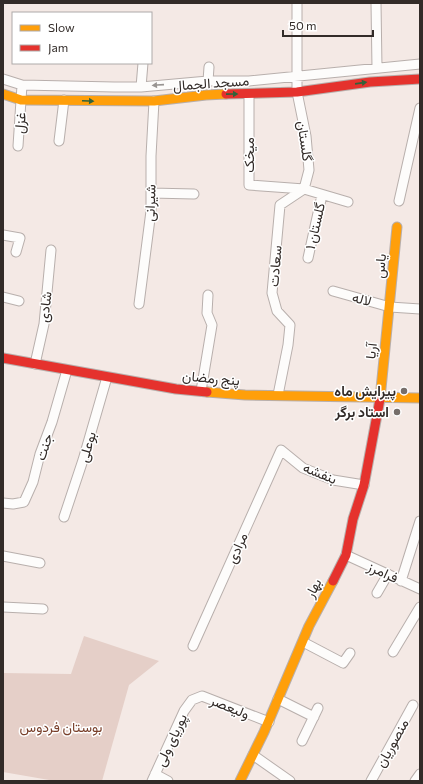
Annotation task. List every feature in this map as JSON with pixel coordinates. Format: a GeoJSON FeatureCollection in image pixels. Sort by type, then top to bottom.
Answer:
{"type":"FeatureCollection","features":[{"type":"Feature","properties":{"kind":"street","name":"گلستان"},"geometry":{"type":"LineString","coordinates":[[297,3],[298,94],[306,136],[309,170],[304,189]]}},
{"type":"Feature","properties":{"kind":"street"},"geometry":{"type":"LineString","coordinates":[[376,3],[377,68]]}},
{"type":"Feature","properties":{"kind":"street"},"geometry":{"type":"LineString","coordinates":[[141,87],[143,64]]}},
{"type":"Feature","properties":{"kind":"street","name":"مسجد الجمال"},"geometry":{"type":"LineString","coordinates":[[3,79],[22,85],[141,87],[208,81],[249,81],[420,64]]}},
{"type":"Feature","properties":{"kind":"street"},"geometry":{"type":"LineString","coordinates":[[208,81],[209,67]]}},
{"type":"Feature","properties":{"kind":"street","name":"مسجد الجمال"},"geometry":{"type":"LineString","coordinates":[[3,94],[21,105],[63,102],[115,102],[153,108],[206,95],[249,98],[298,94],[370,82],[420,79]]}},
{"type":"Feature","properties":{"kind":"street","name":"غزل"},"geometry":{"type":"LineString","coordinates":[[18,146],[22,85]]}},
{"type":"Feature","properties":{"kind":"street","name":"میخک"},"geometry":{"type":"LineString","coordinates":[[249,98],[249,185],[304,189]]}},
{"type":"Feature","properties":{"kind":"street"},"geometry":{"type":"LineString","coordinates":[[59,141],[63,102]]}},
{"type":"Feature","properties":{"kind":"street","name":"شیرانی"},"geometry":{"type":"LineString","coordinates":[[139,304],[151,211],[153,108]]}},
{"type":"Feature","properties":{"kind":"street"},"geometry":{"type":"LineString","coordinates":[[399,201],[420,108]]}},
{"type":"Feature","properties":{"kind":"street"},"geometry":{"type":"LineString","coordinates":[[304,189],[348,202]]}},
{"type":"Feature","properties":{"kind":"street","name":"سعادت"},"geometry":{"type":"LineString","coordinates":[[278,395],[288,345],[290,325],[277,311],[272,293],[280,205],[304,189]]}},
{"type":"Feature","properties":{"kind":"street"},"geometry":{"type":"LineString","coordinates":[[151,193],[194,194]]}},
{"type":"Feature","properties":{"kind":"street","name":"گلستان ۱"},"geometry":{"type":"LineString","coordinates":[[308,258],[322,195]]}},
{"type":"Feature","properties":{"kind":"street","name":"یاس"},"geometry":{"type":"LineString","coordinates":[[390,307],[397,227]]}},
{"type":"Feature","properties":{"kind":"street"},"geometry":{"type":"LineString","coordinates":[[3,235],[20,238],[16,252]]}},
{"type":"Feature","properties":{"kind":"street","name":"شادی"},"geometry":{"type":"LineString","coordinates":[[35,364],[44,324],[51,250]]}},
{"type":"Feature","properties":{"kind":"street","name":"لاله"},"geometry":{"type":"LineString","coordinates":[[333,291],[390,307],[420,309]]}},
{"type":"Feature","properties":{"kind":"street"},"geometry":{"type":"LineString","coordinates":[[201,391],[212,325],[207,313],[208,295]]}},
{"type":"Feature","properties":{"kind":"street"},"geometry":{"type":"LineString","coordinates":[[3,297],[19,301]]}},
{"type":"Feature","properties":{"kind":"street","name":"آریا"},"geometry":{"type":"LineString","coordinates":[[380,398],[390,307]]}},
{"type":"Feature","properties":{"kind":"street","name":"پنج رمضان"},"geometry":{"type":"LineString","coordinates":[[3,358],[176,389],[245,395],[420,398]]}},
{"type":"Feature","properties":{"kind":"street","name":"جنت"},"geometry":{"type":"LineString","coordinates":[[3,504],[24,502],[30,493],[40,454],[52,422],[67,370]]}},
{"type":"Feature","properties":{"kind":"street","name":"بوعلی"},"geometry":{"type":"LineString","coordinates":[[64,517],[83,460],[107,377]]}},
{"type":"Feature","properties":{"kind":"street","name":"بهار"},"geometry":{"type":"LineString","coordinates":[[240,781],[303,642],[346,555],[353,518],[364,486],[380,398]]}},
{"type":"Feature","properties":{"kind":"street","name":"بنفشه"},"geometry":{"type":"LineString","coordinates":[[281,450],[303,468],[333,480],[364,486]]}},
{"type":"Feature","properties":{"kind":"street","name":"مرادی"},"geometry":{"type":"LineString","coordinates":[[192,646],[281,450]]}},
{"type":"Feature","properties":{"kind":"street"},"geometry":{"type":"LineString","coordinates":[[401,581],[420,521]]}},
{"type":"Feature","properties":{"kind":"street","name":"فرامرز"},"geometry":{"type":"LineString","coordinates":[[346,555],[420,590]]}},
{"type":"Feature","properties":{"kind":"street"},"geometry":{"type":"LineString","coordinates":[[3,556],[40,563]]}},
{"type":"Feature","properties":{"kind":"street"},"geometry":{"type":"LineString","coordinates":[[377,593],[388,574]]}},
{"type":"Feature","properties":{"kind":"street"},"geometry":{"type":"LineString","coordinates":[[3,607],[43,609]]}},
{"type":"Feature","properties":{"kind":"street"},"geometry":{"type":"LineString","coordinates":[[392,652],[420,607]]}},
{"type":"Feature","properties":{"kind":"street"},"geometry":{"type":"LineString","coordinates":[[303,642],[343,663],[350,653]]}},
{"type":"Feature","properties":{"kind":"street","name":"ولیعصر"},"geometry":{"type":"LineString","coordinates":[[192,700],[202,696],[268,722]]}},
{"type":"Feature","properties":{"kind":"street"},"geometry":{"type":"LineString","coordinates":[[278,699],[316,713],[302,741]]}},
{"type":"Feature","properties":{"kind":"street","name":"پوریای ولی"},"geometry":{"type":"LineString","coordinates":[[153,778],[184,711],[192,700]]}},
{"type":"Feature","properties":{"kind":"street","name":"منصوریان"},"geometry":{"type":"LineString","coordinates":[[371,781],[414,705]]}},
{"type":"Feature","properties":{"kind":"street"},"geometry":{"type":"LineString","coordinates":[[253,754],[290,781]]}},
{"type":"Feature","properties":{"kind":"street"},"geometry":{"type":"LineString","coordinates":[[416,781],[420,774]]}},
{"type":"Feature","properties":{"kind":"street"},"geometry":{"type":"LineString","coordinates":[[153,778],[168,781]]}},
{"type":"Feature","properties":{"kind":"green space","name":"بوستان فردوس"},"geometry":{"type":"Polygon","coordinates":[[[84,636],[159,661],[129,685],[102,781],[55,781],[3,772],[3,673],[71,674],[84,636]]]}},
{"type":"Feature","properties":{"kind":"traffic: slow"},"geometry":{"type":"LineString","coordinates":[[3,94],[21,100],[154,101],[226,94]]}},
{"type":"Feature","properties":{"kind":"traffic: slow"},"geometry":{"type":"LineString","coordinates":[[380,399],[397,227]]}},
{"type":"Feature","properties":{"kind":"traffic: slow"},"geometry":{"type":"LineString","coordinates":[[207,392],[245,395],[420,398]]}},
{"type":"Feature","properties":{"kind":"traffic: slow"},"geometry":{"type":"LineString","coordinates":[[240,781],[264,732],[309,626],[333,581]]}},
{"type":"Feature","properties":{"kind":"traffic: jam"},"geometry":{"type":"LineString","coordinates":[[226,94],[297,92],[370,82],[420,79]]}},
{"type":"Feature","properties":{"kind":"traffic: jam"},"geometry":{"type":"LineString","coordinates":[[3,358],[176,389],[207,392]]}},
{"type":"Feature","properties":{"kind":"traffic: jam"},"geometry":{"type":"LineString","coordinates":[[333,581],[346,555],[353,519],[364,485],[380,399]]}},
{"type":"Feature","properties":{"kind":"place","name":"پیرایش ماه"},"geometry":{"type":"Point","coordinates":[404,391]}},
{"type":"Feature","properties":{"kind":"place","name":"استاد برگر"},"geometry":{"type":"Point","coordinates":[397,412]}}]}
